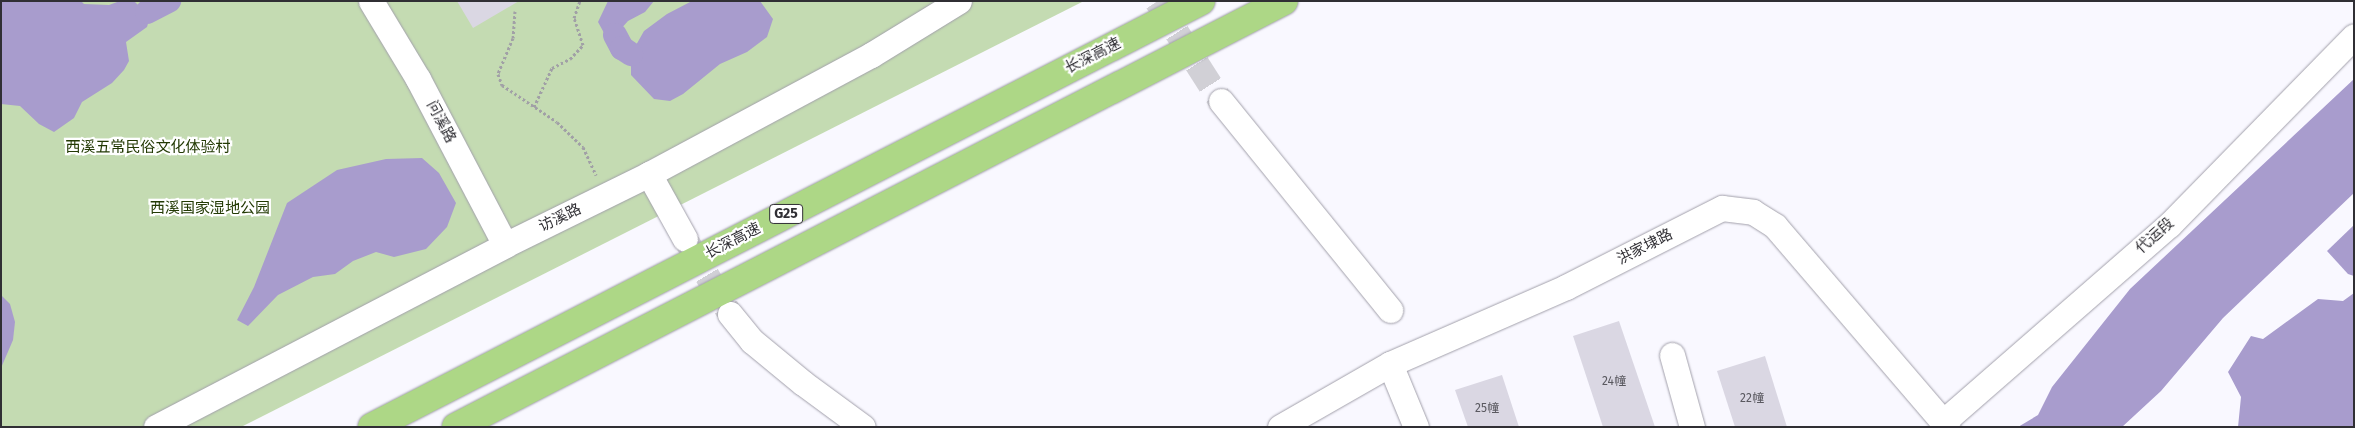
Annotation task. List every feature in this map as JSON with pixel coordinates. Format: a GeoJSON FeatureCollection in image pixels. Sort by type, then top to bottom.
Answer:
{"type":"FeatureCollection","features":[{"type":"Feature","properties":{"kind":"highway","name":"长深高速"},"geometry":{"type":"LineString","coordinates":[[372,427],[1201,1]]}},
{"type":"Feature","properties":{"kind":"highway","name":"G25"},"geometry":{"type":"LineString","coordinates":[[456,427],[1284,1]]}},
{"type":"Feature","properties":{"kind":"street","name":"问溪路"},"geometry":{"type":"LineString","coordinates":[[371,1],[418,79],[505,245]]}},
{"type":"Feature","properties":{"kind":"street","name":"访溪路"},"geometry":{"type":"LineString","coordinates":[[156,427],[505,245],[649,174],[872,55],[959,1]]}},
{"type":"Feature","properties":{"kind":"street","name":"代运段"},"geometry":{"type":"LineString","coordinates":[[1945,424],[2169,225],[2354,36]]}},
{"type":"Feature","properties":{"kind":"street"},"geometry":{"type":"LineString","coordinates":[[1221,101],[1390,310]]}},
{"type":"Feature","properties":{"kind":"street"},"geometry":{"type":"LineString","coordinates":[[649,174],[685,239]]}},
{"type":"Feature","properties":{"kind":"street","name":"洪家埭路"},"geometry":{"type":"LineString","coordinates":[[1280,427],[1390,364],[1566,287],[1722,208],[1753,212],[1775,226],[1945,424]]}},
{"type":"Feature","properties":{"kind":"street"},"geometry":{"type":"LineString","coordinates":[[730,314],[752,342],[803,383],[863,427]]}},
{"type":"Feature","properties":{"kind":"street"},"geometry":{"type":"LineString","coordinates":[[1672,355],[1692,427]]}},
{"type":"Feature","properties":{"kind":"street"},"geometry":{"type":"LineString","coordinates":[[1390,364],[1416,427]]}},
{"type":"Feature","properties":{"kind":"path"},"geometry":{"type":"LineString","coordinates":[[534,106],[552,68],[570,59],[583,45],[574,18],[580,1]]}},
{"type":"Feature","properties":{"kind":"path"},"geometry":{"type":"LineString","coordinates":[[516,11],[514,38],[498,74],[502,85],[556,122],[583,147],[606,195]]}},
{"type":"Feature","properties":{"kind":"green space","name":"西溪国家湿地公园"},"geometry":{"type":"Polygon","coordinates":[[[1,1],[1084,1],[241,427],[1,427],[1,1]]]}},
{"type":"Feature","properties":{"kind":"shaded area"},"geometry":{"type":"Polygon","coordinates":[[[1,1],[81,1],[84,4],[109,5],[120,1],[134,1],[150,17],[147,27],[126,42],[129,61],[124,70],[112,83],[82,102],[74,118],[54,132],[39,124],[20,106],[1,104],[1,1]]]}},
{"type":"Feature","properties":{"kind":"shaded area"},"geometry":{"type":"Polygon","coordinates":[[[608,1],[654,1],[645,12],[628,21],[609,42],[598,22],[608,1]]]}},
{"type":"Feature","properties":{"kind":"shaded area"},"geometry":{"type":"Polygon","coordinates":[[[692,1],[760,1],[773,19],[767,37],[747,52],[720,64],[683,94],[670,101],[654,99],[631,75],[631,54],[644,31],[667,14],[692,1]]]}},
{"type":"Feature","properties":{"kind":"shaded area"},"geometry":{"type":"Polygon","coordinates":[[[2354,79],[2354,193],[2223,318],[2161,391],[2122,427],[2018,427],[2038,415],[2052,387],[2130,289],[2354,79]]]}},
{"type":"Feature","properties":{"kind":"shaded area"},"geometry":{"type":"Polygon","coordinates":[[[422,158],[439,173],[456,203],[447,227],[426,249],[394,257],[376,252],[353,261],[335,274],[313,277],[278,295],[248,326],[237,320],[254,287],[287,203],[337,170],[386,159],[422,158]]]}},
{"type":"Feature","properties":{"kind":"shaded area"},"geometry":{"type":"Polygon","coordinates":[[[2354,225],[2354,276],[2348,274],[2327,251],[2354,225]]]}},
{"type":"Feature","properties":{"kind":"shaded area"},"geometry":{"type":"Polygon","coordinates":[[[2354,293],[2354,427],[2238,427],[2241,397],[2228,372],[2251,336],[2263,339],[2318,299],[2343,301],[2354,293]]]}},
{"type":"Feature","properties":{"kind":"shaded area"},"geometry":{"type":"Polygon","coordinates":[[[1,295],[10,304],[15,322],[13,340],[1,368],[1,295]]]}},
{"type":"Feature","properties":{"kind":"building"},"geometry":{"type":"Polygon","coordinates":[[[457,1],[519,1],[473,28],[457,1]]]}},
{"type":"Feature","properties":{"kind":"building"},"geometry":{"type":"Polygon","coordinates":[[[1619,321],[1655,427],[1603,427],[1573,336],[1619,321]]]}},
{"type":"Feature","properties":{"kind":"building"},"geometry":{"type":"Polygon","coordinates":[[[1765,356],[1787,427],[1735,427],[1717,371],[1765,356]]]}},
{"type":"Feature","properties":{"kind":"building"},"geometry":{"type":"Polygon","coordinates":[[[1502,375],[1519,427],[1468,427],[1455,390],[1502,375]]]}},
{"type":"Feature","properties":{"kind":"waterway"},"geometry":{"type":"LineString","coordinates":[[147,12],[169,1]]}},
{"type":"Feature","properties":{"kind":"waterway"},"geometry":{"type":"LineString","coordinates":[[615,35],[622,48],[631,54]]}},
{"type":"Feature","properties":{"kind":"tunnel"},"geometry":{"type":"LineString","coordinates":[[1157,1],[1221,101]]}},
{"type":"Feature","properties":{"kind":"tunnel"},"geometry":{"type":"LineString","coordinates":[[688,243],[728,310]]}},
{"type":"Feature","properties":{"kind":"park label","name":"西溪五常民俗文化体验村"},"geometry":{"type":"Point","coordinates":[148,148]}}]}
